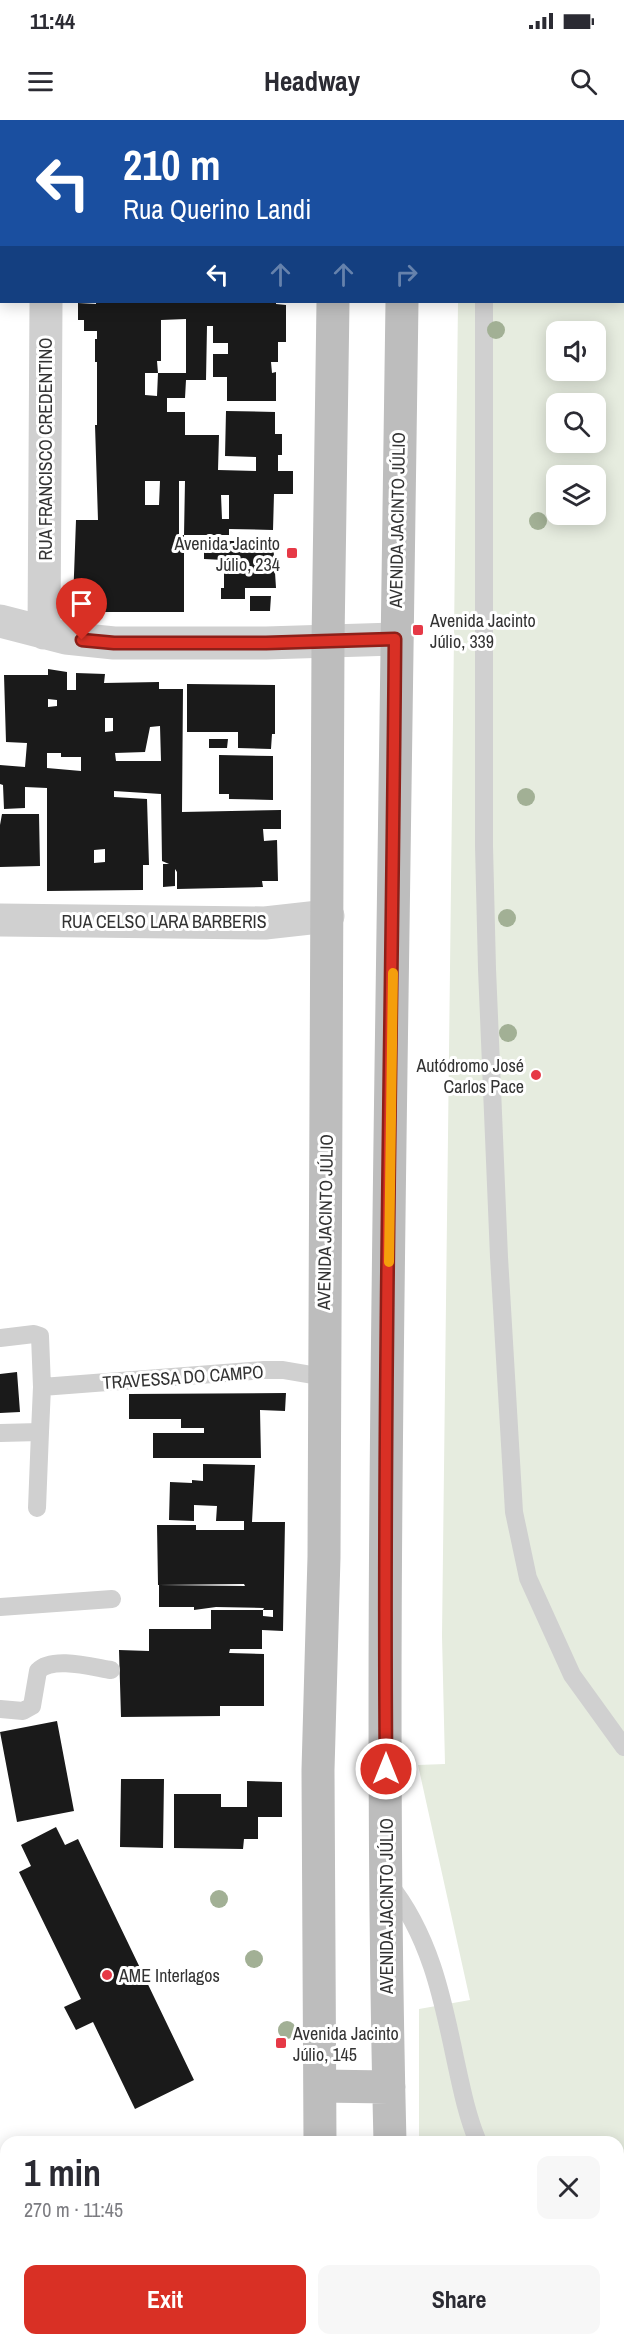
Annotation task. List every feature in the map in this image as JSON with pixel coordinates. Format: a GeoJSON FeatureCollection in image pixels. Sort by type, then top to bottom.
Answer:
{"type":"FeatureCollection","features":[{"type":"Feature","properties":{"kind":"street","name":"RUA FRANCISCO CREDENTINO"},"geometry":{"type":"LineString","coordinates":[[44,633],[46,303]]}},
{"type":"Feature","properties":{"kind":"street","name":"AVENIDA JACINTO JÚLIO"},"geometry":{"type":"LineString","coordinates":[[320,2136],[318,1770],[324,1557],[328,642],[333,303]]}},
{"type":"Feature","properties":{"kind":"street","name":"AVENIDA JACINTO JÚLIO"},"geometry":{"type":"LineString","coordinates":[[390,2136],[386,1987],[384,1565],[393,992],[395,639],[402,303]]}},
{"type":"Feature","properties":{"kind":"street"},"geometry":{"type":"LineString","coordinates":[[0,621],[66,638],[114,643],[328,642],[395,639]]}},
{"type":"Feature","properties":{"kind":"street","name":"RUA CELSO LARA BARBERIS"},"geometry":{"type":"LineString","coordinates":[[0,920],[254,923],[328,916]]}},
{"type":"Feature","properties":{"kind":"street"},"geometry":{"type":"LineString","coordinates":[[320,2086],[389,2087]]}},
{"type":"Feature","properties":{"kind":"lane"},"geometry":{"type":"LineString","coordinates":[[484,303],[484,846],[499,1257],[514,1512],[528,1578],[572,1675],[624,1747]]}},
{"type":"Feature","properties":{"kind":"lane"},"geometry":{"type":"LineString","coordinates":[[0,1338],[34,1334],[40,1336],[42,1387],[37,1508]]}},
{"type":"Feature","properties":{"kind":"lane","name":"TRAVESSA DO CAMPO"},"geometry":{"type":"LineString","coordinates":[[42,1387],[264,1370],[283,1370],[324,1377]]}},
{"type":"Feature","properties":{"kind":"lane"},"geometry":{"type":"LineString","coordinates":[[0,1433],[40,1432]]}},
{"type":"Feature","properties":{"kind":"lane"},"geometry":{"type":"LineString","coordinates":[[0,1607],[112,1599]]}},
{"type":"Feature","properties":{"kind":"lane"},"geometry":{"type":"LineString","coordinates":[[0,1710],[23,1711],[32,1706],[38,1671],[47,1664],[58,1663],[111,1670]]}},
{"type":"Feature","properties":{"kind":"lane"},"geometry":{"type":"LineString","coordinates":[[387,1882],[405,1904],[418,1928],[435,1972],[461,2085],[476,2136]]}},
{"type":"Feature","properties":{"kind":"shaded area","name":"Autódromo José Carlos Pace"},"geometry":{"type":"Polygon","coordinates":[[[458,303],[624,303],[624,2136],[419,2136],[419,2009],[470,2000],[418,1765],[445,1764],[442,1636],[458,303]]]}},
{"type":"Feature","properties":{"kind":"building"},"geometry":{"type":"Polygon","coordinates":[[[78,303],[276,303],[286,305],[286,342],[278,342],[278,362],[271,362],[272,373],[276,372],[276,401],[227,401],[227,377],[213,377],[213,354],[228,354],[228,343],[213,343],[213,326],[207,326],[206,380],[186,380],[185,398],[167,398],[167,412],[185,412],[185,435],[219,435],[218,470],[256,471],[256,457],[225,456],[226,411],[275,412],[275,434],[282,434],[282,455],[278,455],[278,471],[293,471],[293,494],[274,494],[273,530],[229,529],[229,535],[184,535],[184,612],[81,612],[73,602],[76,520],[98,520],[95,425],[97,425],[95,339],[97,339],[97,331],[84,331],[84,320],[78,320],[78,303]],[[186,319],[161,320],[161,361],[157,361],[158,373],[186,373],[186,319]],[[145,373],[145,395],[157,396],[158,373],[145,373]],[[145,481],[145,505],[159,505],[160,481],[145,481]],[[179,481],[179,535],[184,535],[185,481],[179,481]],[[221,495],[222,519],[229,519],[229,495],[221,495]]]}},
{"type":"Feature","properties":{"kind":"building"},"geometry":{"type":"Polygon","coordinates":[[[204,541],[273,541],[276,588],[245,588],[245,599],[221,599],[221,588],[224,588],[224,560],[204,559],[204,541]]]}},
{"type":"Feature","properties":{"kind":"building"},"geometry":{"type":"Polygon","coordinates":[[[250,596],[271,596],[270,611],[250,611],[250,596]]]}},
{"type":"Feature","properties":{"kind":"building"},"geometry":{"type":"Polygon","coordinates":[[[48,669],[67,672],[67,690],[76,690],[76,673],[105,674],[104,683],[159,682],[159,689],[183,689],[182,812],[281,810],[281,829],[263,829],[264,841],[277,840],[278,881],[262,881],[263,887],[177,889],[175,869],[175,886],[163,887],[163,864],[169,864],[162,861],[161,794],[114,791],[114,797],[147,799],[149,865],[143,865],[143,890],[47,891],[47,788],[25,787],[25,808],[4,809],[0,765],[25,767],[27,743],[6,742],[4,675],[48,675],[48,669]],[[48,699],[48,707],[57,706],[57,700],[48,699]],[[105,718],[105,732],[113,731],[113,718],[105,718]],[[160,726],[150,727],[145,752],[115,753],[116,761],[161,761],[160,726]],[[47,753],[47,768],[81,771],[81,757],[61,757],[61,753],[47,753]],[[105,849],[94,850],[94,863],[105,862],[105,849]]]}},
{"type":"Feature","properties":{"kind":"building"},"geometry":{"type":"Polygon","coordinates":[[[187,684],[275,685],[275,734],[272,734],[271,749],[238,748],[238,732],[187,732],[187,684]]]}},
{"type":"Feature","properties":{"kind":"building"},"geometry":{"type":"Polygon","coordinates":[[[209,739],[228,739],[227,748],[209,748],[209,739]]]}},
{"type":"Feature","properties":{"kind":"building"},"geometry":{"type":"Polygon","coordinates":[[[219,755],[273,756],[273,800],[229,799],[229,794],[219,794],[219,755]]]}},
{"type":"Feature","properties":{"kind":"building"},"geometry":{"type":"Polygon","coordinates":[[[2,814],[39,814],[40,866],[0,867],[2,814]]]}},
{"type":"Feature","properties":{"kind":"building"},"geometry":{"type":"Polygon","coordinates":[[[17,1372],[20,1412],[0,1413],[0,1374],[17,1372]]]}},
{"type":"Feature","properties":{"kind":"building"},"geometry":{"type":"Polygon","coordinates":[[[286,1393],[285,1411],[260,1410],[261,1458],[153,1458],[153,1433],[204,1433],[204,1428],[181,1428],[181,1419],[129,1419],[129,1394],[286,1393]]]}},
{"type":"Feature","properties":{"kind":"building"},"geometry":{"type":"Polygon","coordinates":[[[203,1464],[255,1465],[252,1522],[285,1522],[283,1631],[262,1630],[262,1649],[230,1649],[229,1653],[264,1654],[264,1706],[220,1706],[220,1716],[121,1717],[119,1650],[149,1651],[149,1629],[211,1629],[211,1610],[263,1610],[264,1608],[216,1607],[194,1610],[194,1607],[159,1607],[159,1585],[245,1586],[244,1584],[158,1585],[157,1525],[196,1525],[196,1530],[244,1530],[244,1521],[216,1521],[217,1506],[194,1505],[194,1521],[169,1520],[170,1482],[203,1481],[203,1464]],[[263,1610],[263,1616],[273,1617],[273,1610],[263,1610]]]}},
{"type":"Feature","properties":{"kind":"building"},"geometry":{"type":"Polygon","coordinates":[[[57,1721],[74,1811],[17,1822],[0,1732],[57,1721]]]}},
{"type":"Feature","properties":{"kind":"building"},"geometry":{"type":"Polygon","coordinates":[[[121,1779],[164,1779],[163,1848],[120,1847],[121,1779]]]}},
{"type":"Feature","properties":{"kind":"building"},"geometry":{"type":"Polygon","coordinates":[[[247,1781],[282,1782],[282,1817],[258,1817],[258,1839],[244,1839],[243,1849],[174,1848],[174,1794],[221,1794],[221,1807],[247,1807],[247,1781]]]}},
{"type":"Feature","properties":{"kind":"building","name":"AME Interlagos"},"geometry":{"type":"Polygon","coordinates":[[[56,1827],[65,1845],[78,1839],[194,2080],[135,2109],[93,2022],[76,2030],[64,2007],[81,1999],[19,1872],[31,1866],[21,1845],[56,1827]]]}},
{"type":"Feature","properties":{"kind":"slow traffic"},"geometry":{"type":"LineString","coordinates":[[389,1262],[393,973]]}},
{"type":"Feature","properties":{"kind":"place","name":"Avenida Jacinto Júlio, 234"},"geometry":{"type":"Point","coordinates":[292,553]}},
{"type":"Feature","properties":{"kind":"place","name":"Avenida Jacinto Júlio, 339"},"geometry":{"type":"Point","coordinates":[418,630]}},
{"type":"Feature","properties":{"kind":"place","name":"Autódromo José Carlos Pace"},"geometry":{"type":"Point","coordinates":[536,1075]}},
{"type":"Feature","properties":{"kind":"place","name":"AME Interlagos"},"geometry":{"type":"Point","coordinates":[107,1975]}},
{"type":"Feature","properties":{"kind":"place","name":"Avenida Jacinto Júlio, 145"},"geometry":{"type":"Point","coordinates":[281,2043]}},
{"type":"Feature","properties":{"kind":"route"},"geometry":{"type":"LineString","coordinates":[[82,640],[114,643],[266,643],[395,639],[393,992],[384,1565],[386,1769]]}}]}
